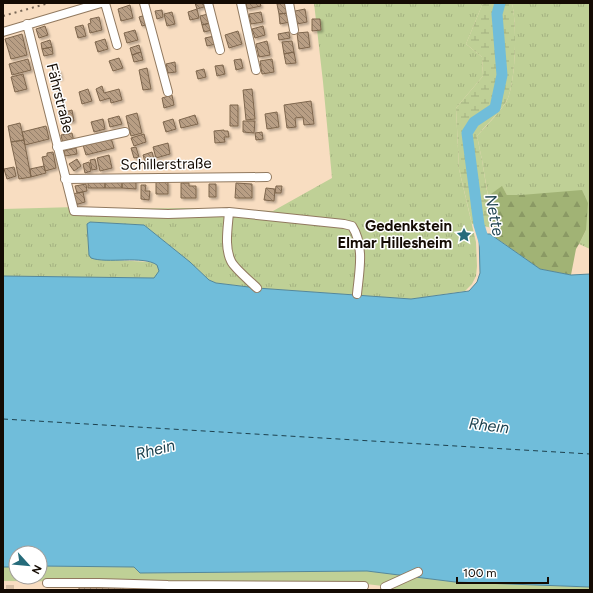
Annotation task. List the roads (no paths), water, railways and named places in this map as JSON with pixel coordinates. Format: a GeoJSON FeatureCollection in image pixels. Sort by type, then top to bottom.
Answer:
{"type":"FeatureCollection","features":[{"type":"Feature","properties":{"kind":"street"},"geometry":{"type":"LineString","coordinates":[[3,32],[101,3]]}},
{"type":"Feature","properties":{"kind":"street"},"geometry":{"type":"LineString","coordinates":[[105,3],[117,45]]}},
{"type":"Feature","properties":{"kind":"street"},"geometry":{"type":"LineString","coordinates":[[144,3],[168,92]]}},
{"type":"Feature","properties":{"kind":"street"},"geometry":{"type":"LineString","coordinates":[[208,3],[220,50]]}},
{"type":"Feature","properties":{"kind":"street"},"geometry":{"type":"LineString","coordinates":[[241,3],[256,70]]}},
{"type":"Feature","properties":{"kind":"street"},"geometry":{"type":"LineString","coordinates":[[289,3],[294,30]]}},
{"type":"Feature","properties":{"kind":"street","name":"Fährstraße"},"geometry":{"type":"LineString","coordinates":[[27,24],[74,211],[168,214],[229,212]]}},
{"type":"Feature","properties":{"kind":"street"},"geometry":{"type":"LineString","coordinates":[[57,147],[125,132]]}},
{"type":"Feature","properties":{"kind":"street","name":"Schillerstraße"},"geometry":{"type":"LineString","coordinates":[[65,179],[267,177]]}},
{"type":"Feature","properties":{"kind":"street"},"geometry":{"type":"LineString","coordinates":[[257,288],[231,262],[228,250],[229,212],[352,226],[356,233],[360,251],[357,294]]}},
{"type":"Feature","properties":{"kind":"street"},"geometry":{"type":"LineString","coordinates":[[385,587],[418,572]]}},
{"type":"Feature","properties":{"kind":"street"},"geometry":{"type":"LineString","coordinates":[[48,583],[316,586],[330,588],[364,586]]}},
{"type":"Feature","properties":{"kind":"water","name":"Rhein"},"geometry":{"type":"Polygon","coordinates":[[[90,222],[144,225],[190,262],[209,280],[216,283],[257,288],[411,299],[469,291],[477,282],[480,273],[479,234],[490,234],[540,269],[571,275],[590,274],[590,587],[455,582],[367,571],[140,573],[134,567],[48,566],[48,545],[8,545],[8,567],[3,567],[3,276],[154,278],[159,271],[157,265],[151,262],[134,260],[98,260],[91,258],[89,255],[87,224],[90,222]]]}},
{"type":"Feature","properties":{"kind":"waterway","name":"Nette"},"geometry":{"type":"LineString","coordinates":[[486,248],[479,225],[467,133],[474,122],[495,108],[502,75],[497,14],[500,3]]}},
{"type":"Feature","properties":{"kind":"tunnel"},"geometry":{"type":"LineString","coordinates":[[10,585],[10,590]]}},
{"type":"Feature","properties":{"kind":"railway"},"geometry":{"type":"LineString","coordinates":[[3,16],[49,3]]}},
{"type":"Feature","properties":{"kind":"place","name":"Gedenkstein Elmar Hillesheim"},"geometry":{"type":"Point","coordinates":[464,235]}}]}
